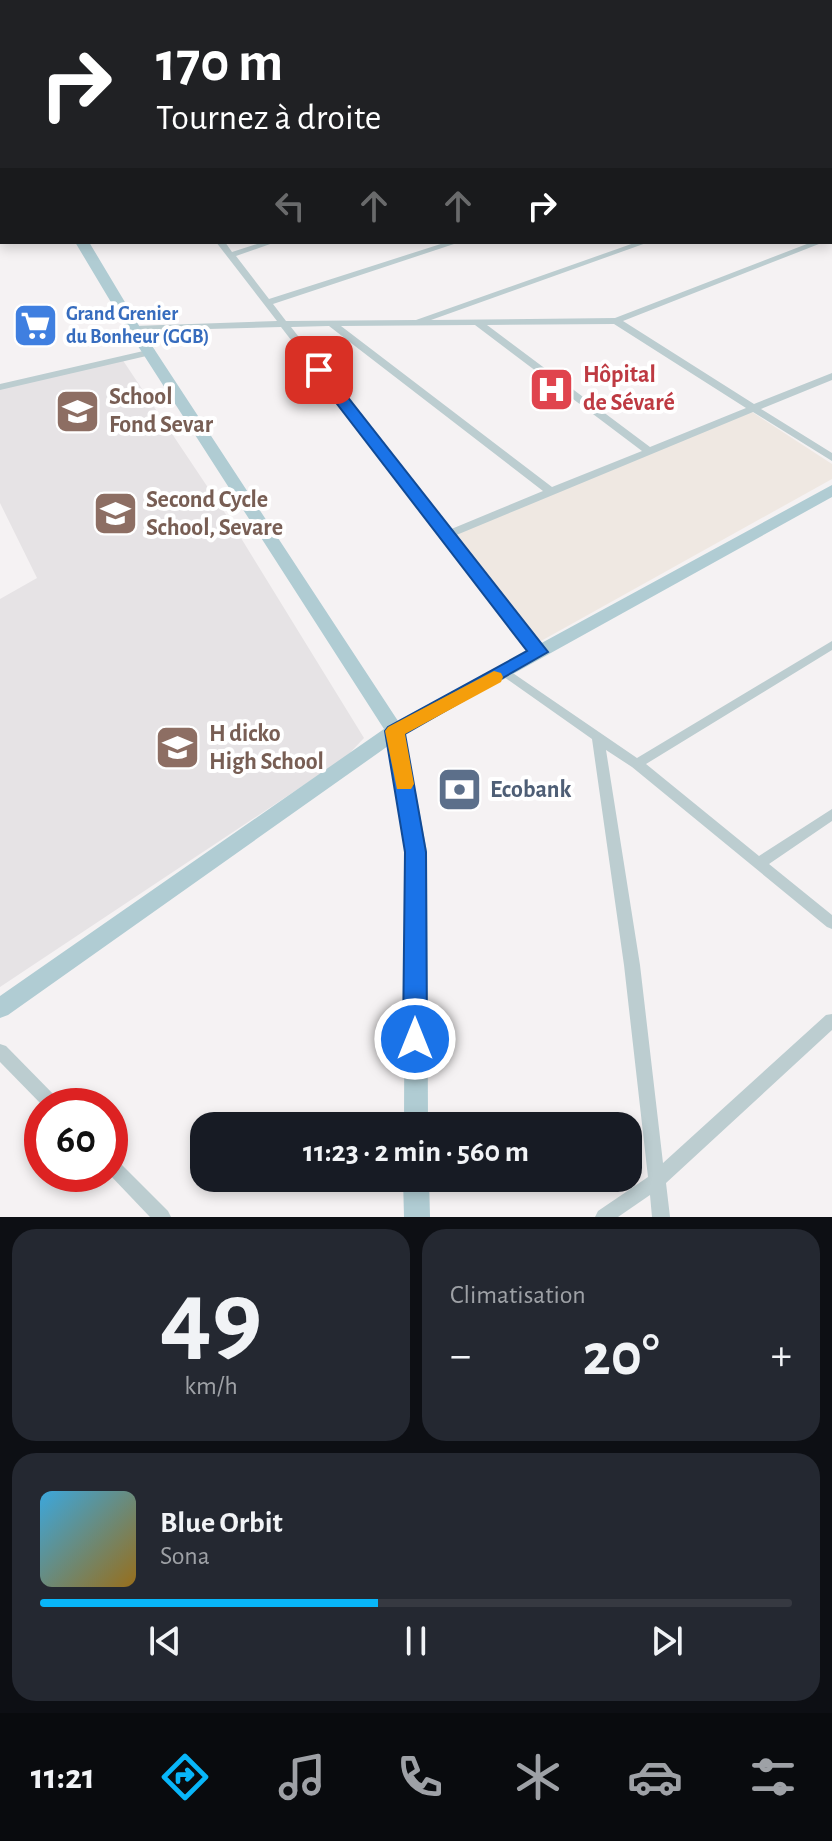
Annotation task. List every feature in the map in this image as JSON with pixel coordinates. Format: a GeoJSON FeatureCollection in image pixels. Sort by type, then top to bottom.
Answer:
{"type":"FeatureCollection","features":[{"type":"Feature","properties":{"kind":"main road"},"geometry":{"type":"LineString","coordinates":[[83,244],[134,329],[152,352],[395,731],[416,852],[416,1112]]}},
{"type":"Feature","properties":{"kind":"main road"},"geometry":{"type":"LineString","coordinates":[[0,1008],[395,731],[832,490]]}},
{"type":"Feature","properties":{"kind":"main road"},"geometry":{"type":"LineString","coordinates":[[416,1192],[417,1217]]}},
{"type":"Feature","properties":{"kind":"street"},"geometry":{"type":"LineString","coordinates":[[222,244],[538,652]]}},
{"type":"Feature","properties":{"kind":"street"},"geometry":{"type":"LineString","coordinates":[[230,255],[266,244]]}},
{"type":"Feature","properties":{"kind":"street"},"geometry":{"type":"LineString","coordinates":[[267,303],[448,244]]}},
{"type":"Feature","properties":{"kind":"street"},"geometry":{"type":"LineString","coordinates":[[412,323],[639,244]]}},
{"type":"Feature","properties":{"kind":"street"},"geometry":{"type":"LineString","coordinates":[[134,329],[283,324],[616,321],[817,244]]}},
{"type":"Feature","properties":{"kind":"street"},"geometry":{"type":"LineString","coordinates":[[616,321],[832,458]]}},
{"type":"Feature","properties":{"kind":"street"},"geometry":{"type":"LineString","coordinates":[[478,323],[649,451]]}},
{"type":"Feature","properties":{"kind":"street"},"geometry":{"type":"LineString","coordinates":[[332,324],[550,491]]}},
{"type":"Feature","properties":{"kind":"street"},"geometry":{"type":"LineString","coordinates":[[0,387],[152,352]]}},
{"type":"Feature","properties":{"kind":"street"},"geometry":{"type":"LineString","coordinates":[[446,535],[832,376]]}},
{"type":"Feature","properties":{"kind":"street"},"geometry":{"type":"LineString","coordinates":[[637,764],[832,645]]}},
{"type":"Feature","properties":{"kind":"street"},"geometry":{"type":"LineString","coordinates":[[503,672],[637,764],[832,923]]}},
{"type":"Feature","properties":{"kind":"street"},"geometry":{"type":"LineString","coordinates":[[598,737],[632,965],[661,1217]]}},
{"type":"Feature","properties":{"kind":"street"},"geometry":{"type":"LineString","coordinates":[[758,864],[832,814]]}},
{"type":"Feature","properties":{"kind":"street"},"geometry":{"type":"LineString","coordinates":[[604,1217],[657,1180],[832,1020]]}},
{"type":"Feature","properties":{"kind":"street"},"geometry":{"type":"LineString","coordinates":[[0,1051],[36,1088]]}},
{"type":"Feature","properties":{"kind":"street"},"geometry":{"type":"LineString","coordinates":[[128,1182],[162,1217]]}},
{"type":"Feature","properties":{"kind":"shaded area","name":"H dicko High School"},"geometry":{"type":"Polygon","coordinates":[[[122,359],[233,525],[364,738],[346,757],[0,987],[0,599],[37,578],[0,503],[0,387],[122,359]]]}},
{"type":"Feature","properties":{"kind":"shaded area"},"geometry":{"type":"Polygon","coordinates":[[[749,410],[832,464],[832,479],[541,641],[502,601],[449,537],[749,410]]]}},
{"type":"Feature","properties":{"kind":"slow traffic"},"geometry":{"type":"LineString","coordinates":[[404,784],[395,731],[494,677]]}},
{"type":"Feature","properties":{"kind":"place","name":"Grand Grenier du Bonheur (GGB)"},"geometry":{"type":"Point","coordinates":[35,326]}},
{"type":"Feature","properties":{"kind":"place","name":"Hôpital de Sévaré"},"geometry":{"type":"Point","coordinates":[552,389]}},
{"type":"Feature","properties":{"kind":"place","name":"School Fond Sevar"},"geometry":{"type":"Point","coordinates":[78,411]}},
{"type":"Feature","properties":{"kind":"place","name":"Second Cycle School, Sevare"},"geometry":{"type":"Point","coordinates":[115,514]}},
{"type":"Feature","properties":{"kind":"place","name":"H dicko High School"},"geometry":{"type":"Point","coordinates":[178,748]}},
{"type":"Feature","properties":{"kind":"place","name":"Ecobank"},"geometry":{"type":"Point","coordinates":[459,790]}},
{"type":"Feature","properties":{"kind":"route"},"geometry":{"type":"LineString","coordinates":[[319,370],[538,652],[395,731],[416,852],[415,1039]]}}]}
